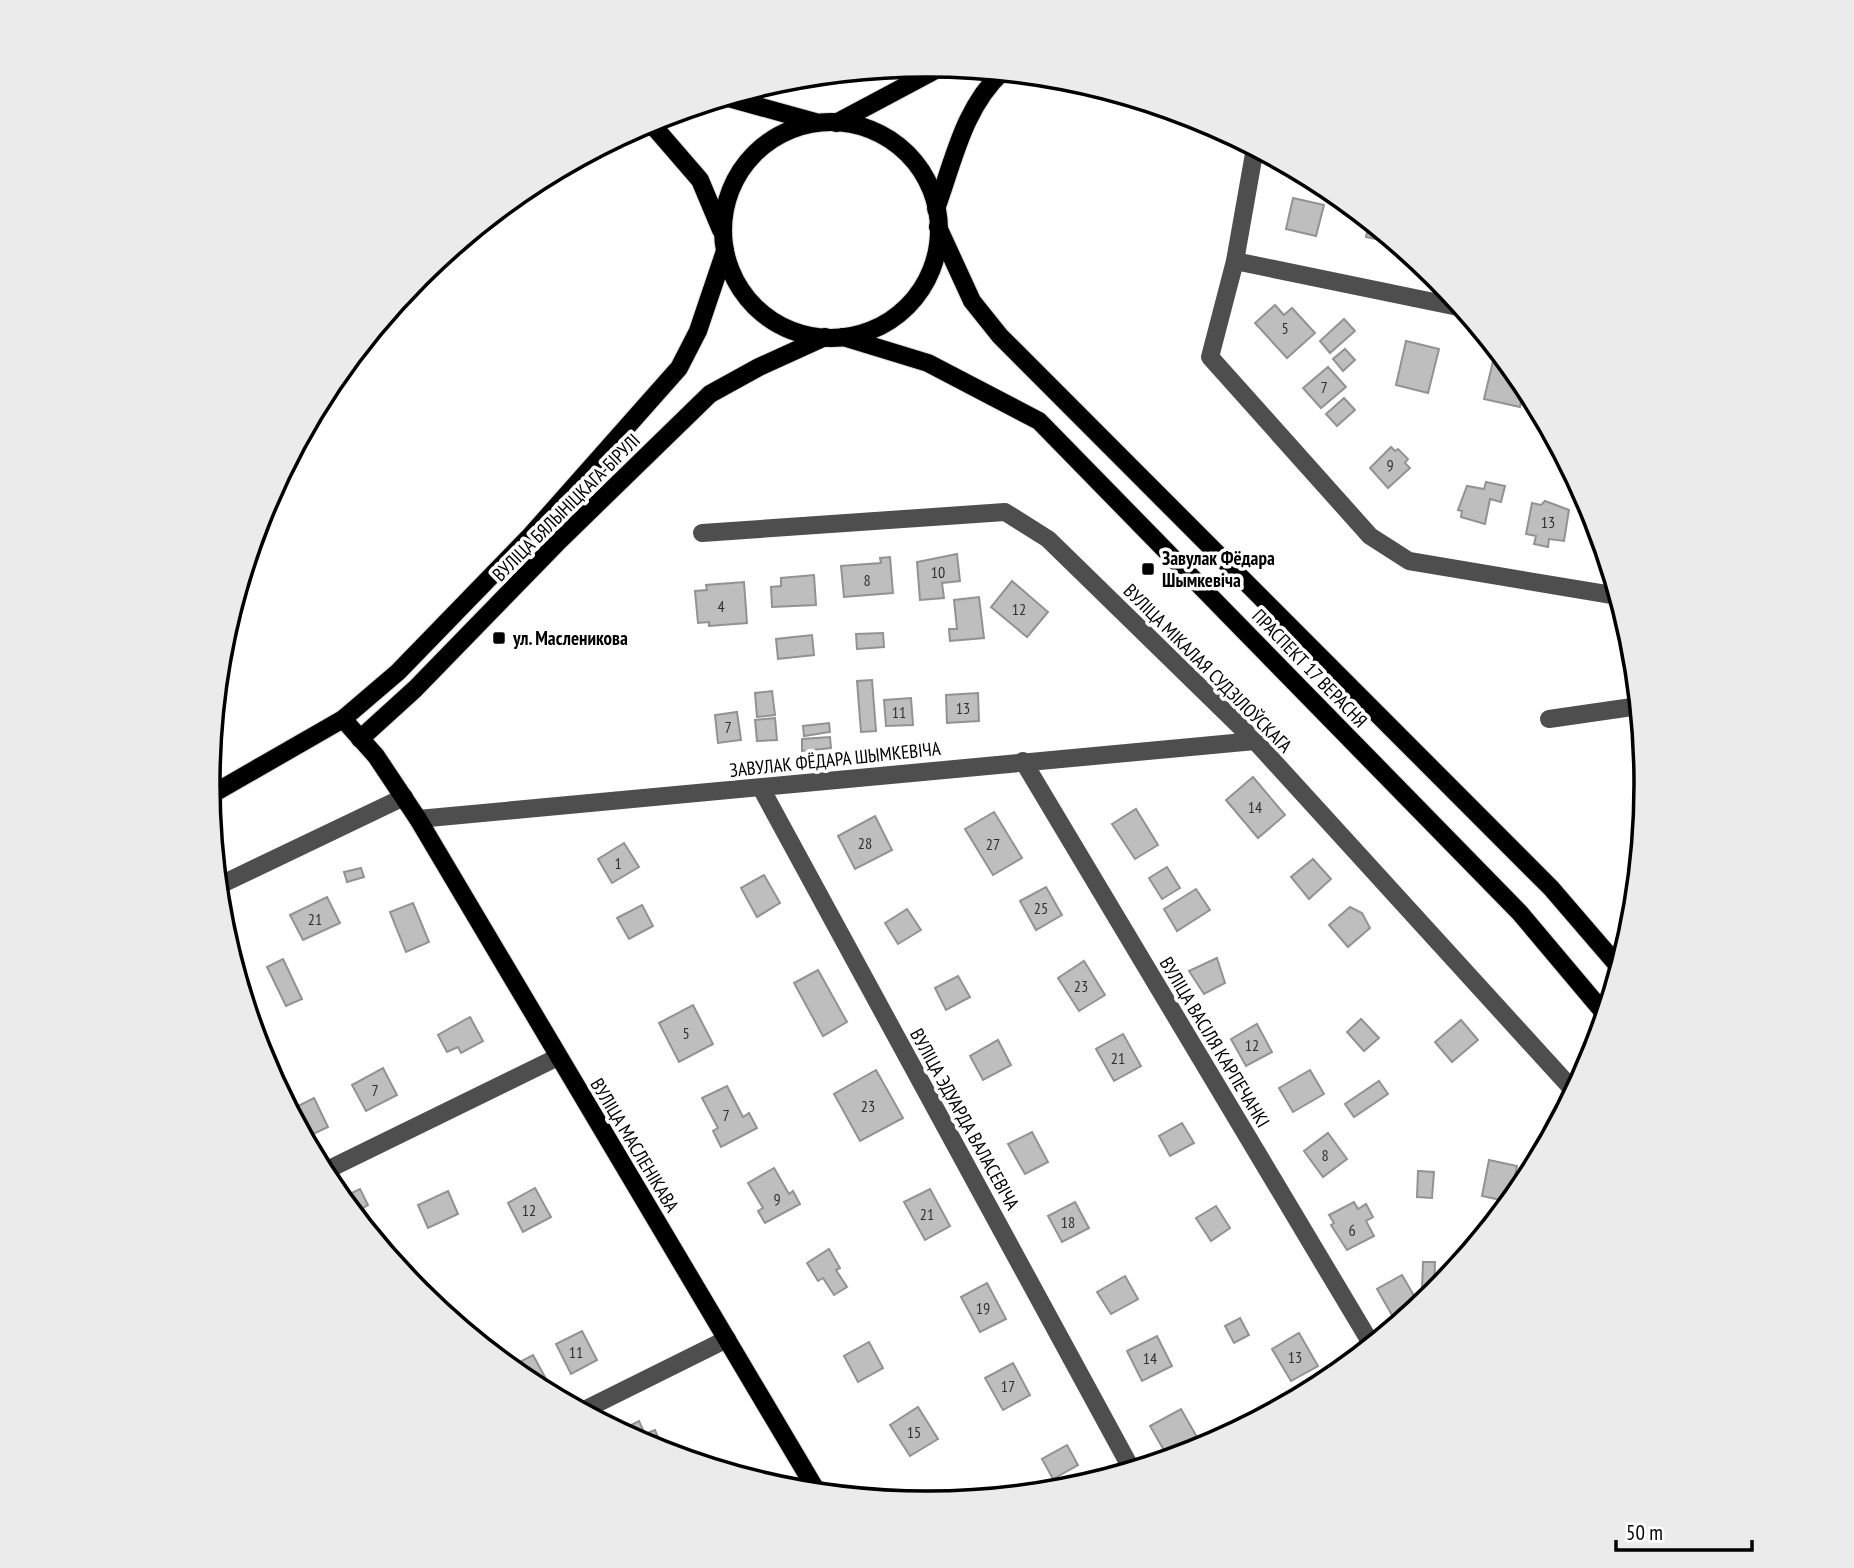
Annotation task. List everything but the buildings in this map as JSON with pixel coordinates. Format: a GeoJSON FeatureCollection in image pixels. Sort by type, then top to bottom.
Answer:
{"type":"FeatureCollection","features":[{"type":"Feature","properties":{"kind":"main road"},"geometry":{"type":"LineString","coordinates":[[724,242],[727,198],[749,160],[784,133],[827,123],[920,77]]}},
{"type":"Feature","properties":{"kind":"main road"},"geometry":{"type":"LineString","coordinates":[[657,131],[700,180],[737,284],[760,312],[790,330],[834,337],[885,323],[918,293],[934,262],[937,218],[965,126],[982,91],[993,81]]}},
{"type":"Feature","properties":{"kind":"main road"},"geometry":{"type":"LineString","coordinates":[[743,101],[827,123],[870,130],[901,148],[924,176],[937,218]]}},
{"type":"Feature","properties":{"kind":"main road","name":"ПРАСПЕКТ 17 ВЕРАСНЯ"},"geometry":{"type":"LineString","coordinates":[[937,218],[972,301],[1000,336],[1551,888],[1612,959]]}},
{"type":"Feature","properties":{"kind":"main road","name":"ВУЛІЦА БЯЛЫНІЦКАГА-БІРУЛІ"},"geometry":{"type":"LineString","coordinates":[[220,790],[343,719],[398,671],[531,535],[679,368],[698,331],[724,242]]}},
{"type":"Feature","properties":{"kind":"main road","name":"ПРАСПЕКТ 17 ВЕРАСНЯ"},"geometry":{"type":"LineString","coordinates":[[834,337],[928,363],[1039,421],[1520,913],[1598,1005]]}},
{"type":"Feature","properties":{"kind":"main road","name":"ВУЛІЦА БЯЛЫНІЦКАГА-БІРУЛІ"},"geometry":{"type":"LineString","coordinates":[[360,738],[415,689],[560,540],[710,394],[758,367],[834,337]]}},
{"type":"Feature","properties":{"kind":"main road"},"geometry":{"type":"LineString","coordinates":[[343,719],[360,738],[418,819]]}},
{"type":"Feature","properties":{"kind":"main road","name":"ВУЛІЦА МАСЛЕНІКАВА"},"geometry":{"type":"LineString","coordinates":[[418,819],[811,1481]]}},
{"type":"Feature","properties":{"kind":"street"},"geometry":{"type":"LineString","coordinates":[[1253,157],[1235,261],[1210,357],[1370,536],[1409,561],[1608,594]]}},
{"type":"Feature","properties":{"kind":"street"},"geometry":{"type":"LineString","coordinates":[[1235,261],[1446,305]]}},
{"type":"Feature","properties":{"kind":"street","name":"ВУЛІЦА МІКАЛАЯ СУДЗІЛОЎСКАГА"},"geometry":{"type":"LineString","coordinates":[[702,533],[1006,512],[1048,539],[1255,741],[1567,1083]]}},
{"type":"Feature","properties":{"kind":"street"},"geometry":{"type":"LineString","coordinates":[[1549,719],[1629,707]]}},
{"type":"Feature","properties":{"kind":"street","name":"ЗАВУЛАК ФЁДАРА ШЫМКЕВІЧА"},"geometry":{"type":"LineString","coordinates":[[418,819],[1255,741]]}},
{"type":"Feature","properties":{"kind":"street","name":"ВУЛІЦА ВАСІЛЯ КАРПЕЧАНКІ"},"geometry":{"type":"LineString","coordinates":[[1023,761],[1366,1337]]}},
{"type":"Feature","properties":{"kind":"street","name":"ВУЛІЦА ЭДУАРДА ВАЛАСЕВІЧА"},"geometry":{"type":"LineString","coordinates":[[761,788],[1127,1461]]}},
{"type":"Feature","properties":{"kind":"street"},"geometry":{"type":"LineString","coordinates":[[227,882],[404,797]]}},
{"type":"Feature","properties":{"kind":"street"},"geometry":{"type":"LineString","coordinates":[[333,1167],[558,1057]]}},
{"type":"Feature","properties":{"kind":"street"},"geometry":{"type":"LineString","coordinates":[[592,1406],[727,1339]]}},
{"type":"Feature","properties":{"kind":"place","name":"Завулак Фёдара Шымкевіча"},"geometry":{"type":"Point","coordinates":[1148,569]}},
{"type":"Feature","properties":{"kind":"place","name":"ул. Масленикова"},"geometry":{"type":"Point","coordinates":[499,638]}}]}
